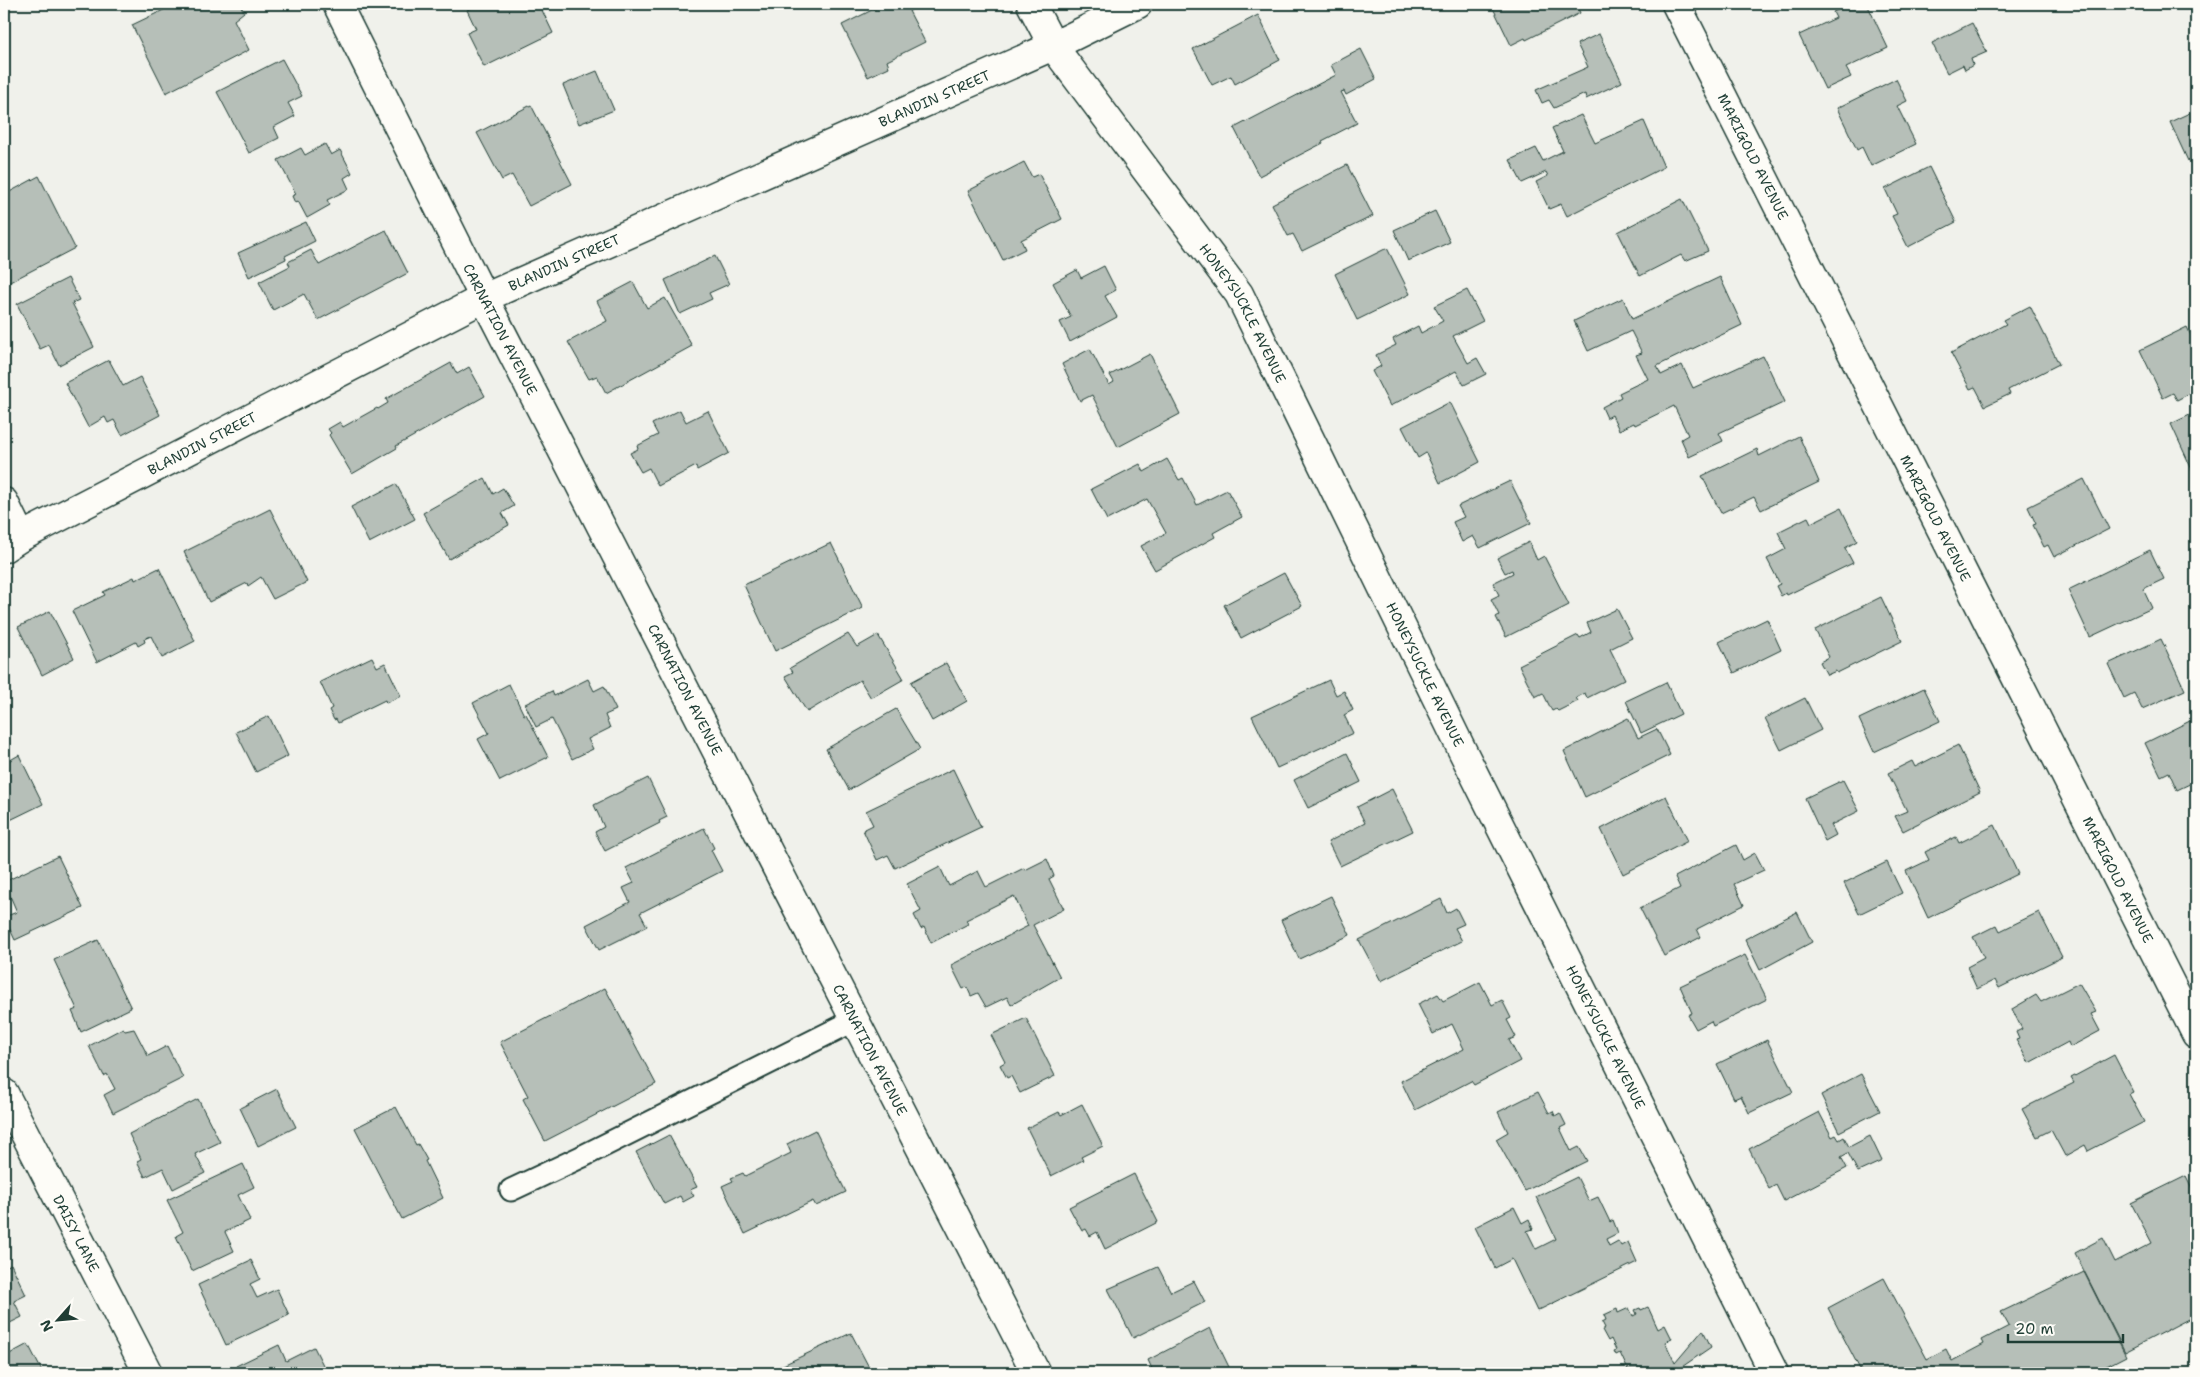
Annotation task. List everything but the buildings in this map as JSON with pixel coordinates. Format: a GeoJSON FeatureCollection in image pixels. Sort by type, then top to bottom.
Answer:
{"type":"FeatureCollection","features":[{"type":"Feature","properties":{"kind":"street","name":"CARNATION AVENUE"},"geometry":{"type":"LineString","coordinates":[[337,4],[484,298],[1036,1373]]}},
{"type":"Feature","properties":{"kind":"street","name":"HONEYSUCKLE AVENUE"},"geometry":{"type":"LineString","coordinates":[[1031,4],[1053,46],[1239,294],[1463,752],[1774,1373]]}},
{"type":"Feature","properties":{"kind":"street","name":"BLANDIN STREET"},"geometry":{"type":"LineString","coordinates":[[12,542],[484,298],[1053,46],[1138,4]]}},
{"type":"Feature","properties":{"kind":"street","name":"MARIGOLD AVENUE"},"geometry":{"type":"LineString","coordinates":[[1676,4],[2196,1034]]}},
{"type":"Feature","properties":{"kind":"street"},"geometry":{"type":"LineString","coordinates":[[4,502],[12,542]]}},
{"type":"Feature","properties":{"kind":"street","name":"DAISY LANE"},"geometry":{"type":"LineString","coordinates":[[4,1094],[148,1373]]}},
{"type":"Feature","properties":{"kind":"lane"},"geometry":{"type":"LineString","coordinates":[[511,1190],[855,1020]]}}]}
